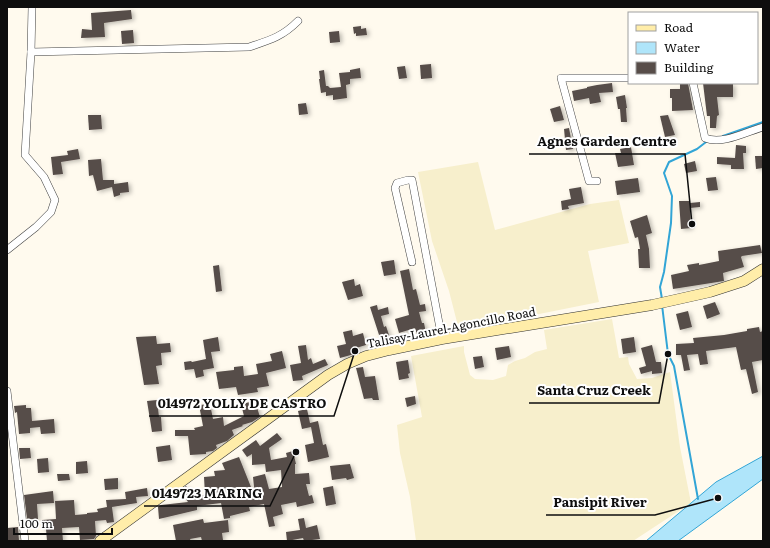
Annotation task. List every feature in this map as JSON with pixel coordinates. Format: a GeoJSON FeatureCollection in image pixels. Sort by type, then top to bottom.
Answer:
{"type":"FeatureCollection","features":[{"type":"Feature","properties":{"kind":"main road","name":"Talisay-Laurel-Agoncillo Road"},"geometry":{"type":"LineString","coordinates":[[100,541],[328,375],[347,364],[366,356],[442,340],[652,305],[710,292],[744,281],[763,269]]}},
{"type":"Feature","properties":{"kind":"street"},"geometry":{"type":"LineString","coordinates":[[7,250],[36,227],[51,212],[55,200],[44,177],[24,155],[31,52],[32,7]]}},
{"type":"Feature","properties":{"kind":"street"},"geometry":{"type":"LineString","coordinates":[[31,52],[249,47],[269,41],[287,32],[298,21]]}},
{"type":"Feature","properties":{"kind":"street"},"geometry":{"type":"LineString","coordinates":[[596,181],[589,181],[561,78],[628,78]]}},
{"type":"Feature","properties":{"kind":"street"},"geometry":{"type":"LineString","coordinates":[[693,84],[705,138],[720,140],[763,127]]}},
{"type":"Feature","properties":{"kind":"street"},"geometry":{"type":"LineString","coordinates":[[412,262],[395,188],[397,184],[408,180],[412,180],[442,340]]}},
{"type":"Feature","properties":{"kind":"street"},"geometry":{"type":"LineString","coordinates":[[7,391],[25,541]]}},
{"type":"Feature","properties":{"kind":"shaded area"},"geometry":{"type":"Polygon","coordinates":[[[478,162],[495,230],[590,204],[619,200],[629,243],[588,251],[599,302],[459,330],[449,291],[432,241],[418,172],[478,162]]]}},
{"type":"Feature","properties":{"kind":"shaded area"},"geometry":{"type":"Polygon","coordinates":[[[612,319],[619,358],[628,357],[629,364],[637,379],[652,378],[670,372],[680,447],[691,503],[633,541],[416,541],[410,497],[400,453],[397,425],[422,417],[411,356],[464,346],[464,352],[470,375],[475,379],[493,380],[506,376],[508,365],[535,352],[547,349],[544,330],[612,319]]]}},
{"type":"Feature","properties":{"kind":"water"},"geometry":{"type":"Polygon","coordinates":[[[763,456],[763,479],[678,541],[646,541],[716,482],[763,456]]]}},
{"type":"Feature","properties":{"kind":"building"},"geometry":{"type":"Polygon","coordinates":[[[131,10],[132,19],[104,23],[105,37],[81,38],[82,29],[92,30],[91,13],[131,10]]]}},
{"type":"Feature","properties":{"kind":"building"},"geometry":{"type":"Polygon","coordinates":[[[361,26],[361,29],[366,28],[367,35],[356,36],[356,33],[354,34],[353,27],[361,26]]]}},
{"type":"Feature","properties":{"kind":"building"},"geometry":{"type":"Polygon","coordinates":[[[133,30],[134,43],[122,44],[121,31],[133,30]]]}},
{"type":"Feature","properties":{"kind":"building"},"geometry":{"type":"Polygon","coordinates":[[[339,31],[340,42],[330,43],[329,32],[339,31]]]}},
{"type":"Feature","properties":{"kind":"building"},"geometry":{"type":"Polygon","coordinates":[[[431,64],[432,78],[421,79],[420,65],[431,64]]]}},
{"type":"Feature","properties":{"kind":"building"},"geometry":{"type":"Polygon","coordinates":[[[405,66],[407,78],[399,79],[397,67],[405,66]]]}},
{"type":"Feature","properties":{"kind":"building"},"geometry":{"type":"Polygon","coordinates":[[[360,68],[361,78],[350,79],[350,84],[346,85],[347,98],[333,100],[333,95],[326,96],[326,92],[321,93],[319,71],[324,70],[326,86],[330,88],[341,87],[339,73],[350,72],[350,70],[360,68]]]}},
{"type":"Feature","properties":{"kind":"building"},"geometry":{"type":"Polygon","coordinates":[[[612,83],[613,92],[599,93],[601,102],[590,104],[589,98],[574,101],[572,91],[612,83]]]}},
{"type":"Feature","properties":{"kind":"building"},"geometry":{"type":"Polygon","coordinates":[[[680,84],[688,84],[693,110],[672,111],[670,89],[680,89],[680,84]]]}},
{"type":"Feature","properties":{"kind":"building"},"geometry":{"type":"Polygon","coordinates":[[[703,84],[733,84],[733,97],[717,97],[719,115],[717,116],[716,128],[710,128],[710,116],[707,116],[703,84]]]}},
{"type":"Feature","properties":{"kind":"building"},"geometry":{"type":"Polygon","coordinates":[[[625,95],[627,122],[621,122],[620,109],[618,109],[616,97],[625,95]]]}},
{"type":"Feature","properties":{"kind":"building"},"geometry":{"type":"Polygon","coordinates":[[[306,103],[308,114],[299,115],[298,104],[306,103]]]}},
{"type":"Feature","properties":{"kind":"building"},"geometry":{"type":"Polygon","coordinates":[[[560,106],[564,120],[554,122],[550,109],[560,106]]]}},
{"type":"Feature","properties":{"kind":"building"},"geometry":{"type":"Polygon","coordinates":[[[88,115],[101,115],[102,129],[89,130],[88,115]]]}},
{"type":"Feature","properties":{"kind":"building"},"geometry":{"type":"Polygon","coordinates":[[[668,115],[675,135],[665,137],[660,116],[668,115]]]}},
{"type":"Feature","properties":{"kind":"building"},"geometry":{"type":"Polygon","coordinates":[[[569,128],[573,149],[566,150],[564,129],[569,128]]]}},
{"type":"Feature","properties":{"kind":"building"},"geometry":{"type":"Polygon","coordinates":[[[736,145],[746,146],[746,153],[743,153],[744,169],[731,169],[731,165],[717,164],[717,157],[735,158],[736,145]]]}},
{"type":"Feature","properties":{"kind":"building"},"geometry":{"type":"Polygon","coordinates":[[[631,147],[634,165],[618,167],[615,153],[621,153],[620,149],[631,147]]]}},
{"type":"Feature","properties":{"kind":"building"},"geometry":{"type":"Polygon","coordinates":[[[78,149],[80,159],[61,162],[63,174],[53,175],[51,157],[68,155],[67,151],[78,149]]]}},
{"type":"Feature","properties":{"kind":"building"},"geometry":{"type":"Polygon","coordinates":[[[755,156],[763,156],[763,168],[756,169],[755,156]]]}},
{"type":"Feature","properties":{"kind":"building"},"geometry":{"type":"Polygon","coordinates":[[[101,159],[103,180],[114,180],[114,184],[128,182],[129,192],[120,193],[120,195],[114,197],[112,187],[97,191],[93,175],[89,176],[88,160],[101,159]]]}},
{"type":"Feature","properties":{"kind":"building"},"geometry":{"type":"Polygon","coordinates":[[[695,161],[697,171],[686,173],[684,164],[695,161]]]}},
{"type":"Feature","properties":{"kind":"building"},"geometry":{"type":"Polygon","coordinates":[[[716,177],[718,190],[708,191],[706,178],[716,177]]]}},
{"type":"Feature","properties":{"kind":"building"},"geometry":{"type":"Polygon","coordinates":[[[638,178],[640,192],[617,195],[615,181],[638,178]]]}},
{"type":"Feature","properties":{"kind":"building"},"geometry":{"type":"Polygon","coordinates":[[[581,187],[584,203],[568,206],[569,209],[562,210],[561,201],[571,199],[569,189],[581,187]]]}},
{"type":"Feature","properties":{"kind":"building"},"geometry":{"type":"Polygon","coordinates":[[[679,201],[690,201],[690,203],[700,202],[700,207],[690,208],[691,228],[681,229],[679,201]]]}},
{"type":"Feature","properties":{"kind":"building"},"geometry":{"type":"Polygon","coordinates":[[[647,215],[652,233],[646,235],[649,249],[650,268],[639,268],[638,249],[640,249],[638,237],[635,238],[630,221],[647,215]]]}},
{"type":"Feature","properties":{"kind":"building"},"geometry":{"type":"Polygon","coordinates":[[[760,245],[762,253],[742,256],[744,267],[723,273],[724,281],[673,289],[671,275],[689,271],[687,265],[699,263],[699,265],[719,261],[718,251],[760,245]]]}},
{"type":"Feature","properties":{"kind":"building"},"geometry":{"type":"Polygon","coordinates":[[[394,260],[396,274],[384,276],[381,262],[394,260]]]}},
{"type":"Feature","properties":{"kind":"building"},"geometry":{"type":"Polygon","coordinates":[[[219,265],[222,291],[216,292],[213,266],[219,265]]]}},
{"type":"Feature","properties":{"kind":"building"},"geometry":{"type":"Polygon","coordinates":[[[409,269],[413,290],[416,289],[420,305],[425,304],[426,311],[419,312],[422,323],[424,323],[426,333],[417,335],[415,328],[399,333],[395,319],[409,315],[400,271],[409,269]]]}},
{"type":"Feature","properties":{"kind":"building"},"geometry":{"type":"Polygon","coordinates":[[[354,279],[355,286],[360,284],[363,296],[348,300],[342,282],[354,279]]]}},
{"type":"Feature","properties":{"kind":"building"},"geometry":{"type":"Polygon","coordinates":[[[715,302],[720,314],[707,319],[703,306],[715,302]]]}},
{"type":"Feature","properties":{"kind":"building"},"geometry":{"type":"Polygon","coordinates":[[[377,305],[378,310],[388,307],[389,314],[381,316],[384,327],[386,326],[390,338],[381,341],[370,307],[377,305]]]}},
{"type":"Feature","properties":{"kind":"building"},"geometry":{"type":"Polygon","coordinates":[[[688,311],[692,327],[680,330],[676,314],[688,311]]]}},
{"type":"Feature","properties":{"kind":"building"},"geometry":{"type":"Polygon","coordinates":[[[759,327],[760,332],[763,331],[763,360],[752,362],[758,392],[752,394],[746,369],[741,370],[736,347],[706,351],[708,364],[700,365],[698,354],[687,355],[690,370],[684,371],[681,355],[676,355],[676,344],[694,343],[693,338],[724,335],[747,331],[747,329],[759,327]]]}},
{"type":"Feature","properties":{"kind":"building"},"geometry":{"type":"Polygon","coordinates":[[[352,330],[353,336],[363,333],[366,345],[356,348],[358,353],[340,358],[337,346],[346,344],[343,332],[352,330]]]}},
{"type":"Feature","properties":{"kind":"building"},"geometry":{"type":"Polygon","coordinates":[[[156,336],[157,344],[170,343],[171,352],[161,353],[162,365],[156,366],[159,384],[144,385],[136,337],[156,336]]]}},
{"type":"Feature","properties":{"kind":"building"},"geometry":{"type":"Polygon","coordinates":[[[218,337],[220,351],[211,352],[214,368],[203,370],[204,376],[196,378],[194,369],[185,370],[184,362],[206,359],[203,340],[218,337]]]}},
{"type":"Feature","properties":{"kind":"building"},"geometry":{"type":"Polygon","coordinates":[[[634,337],[636,352],[623,354],[621,339],[634,337]]]}},
{"type":"Feature","properties":{"kind":"building"},"geometry":{"type":"Polygon","coordinates":[[[306,345],[308,360],[311,358],[313,364],[325,359],[328,365],[302,376],[303,380],[293,381],[290,365],[301,363],[298,346],[306,345]]]}},
{"type":"Feature","properties":{"kind":"building"},"geometry":{"type":"Polygon","coordinates":[[[652,345],[656,362],[661,362],[662,373],[652,374],[652,371],[641,374],[639,368],[646,366],[641,348],[652,345]]]}},
{"type":"Feature","properties":{"kind":"building"},"geometry":{"type":"Polygon","coordinates":[[[509,346],[511,357],[497,360],[495,348],[509,346]]]}},
{"type":"Feature","properties":{"kind":"building"},"geometry":{"type":"Polygon","coordinates":[[[282,351],[286,368],[266,373],[269,386],[257,388],[258,392],[238,395],[236,387],[219,389],[216,372],[234,370],[234,367],[243,366],[244,376],[258,374],[256,364],[272,361],[270,354],[282,351]]]}},
{"type":"Feature","properties":{"kind":"building"},"geometry":{"type":"Polygon","coordinates":[[[482,356],[484,367],[475,369],[473,357],[482,356]]]}},
{"type":"Feature","properties":{"kind":"building"},"geometry":{"type":"Polygon","coordinates":[[[408,360],[410,373],[408,374],[409,378],[399,380],[396,362],[408,360]]]}},
{"type":"Feature","properties":{"kind":"building"},"geometry":{"type":"Polygon","coordinates":[[[363,367],[365,377],[375,376],[379,400],[373,400],[372,398],[364,399],[356,368],[363,367]]]}},
{"type":"Feature","properties":{"kind":"building"},"geometry":{"type":"Polygon","coordinates":[[[415,396],[416,404],[407,407],[405,398],[415,396]]]}},
{"type":"Feature","properties":{"kind":"building"},"geometry":{"type":"Polygon","coordinates":[[[157,400],[159,417],[161,417],[162,431],[152,432],[147,401],[157,400]]]}},
{"type":"Feature","properties":{"kind":"building"},"geometry":{"type":"Polygon","coordinates":[[[255,401],[260,417],[232,430],[234,435],[227,441],[216,445],[217,448],[213,451],[206,452],[206,454],[190,455],[188,436],[175,436],[175,430],[195,430],[194,428],[203,426],[199,405],[210,404],[213,419],[223,417],[224,426],[244,416],[241,404],[255,401]]]}},
{"type":"Feature","properties":{"kind":"building"},"geometry":{"type":"Polygon","coordinates":[[[26,405],[26,408],[31,408],[32,421],[54,419],[55,433],[41,434],[40,427],[30,428],[30,433],[19,434],[17,412],[15,413],[14,406],[26,405]]]}},
{"type":"Feature","properties":{"kind":"building"},"geometry":{"type":"Polygon","coordinates":[[[307,409],[310,423],[318,421],[323,445],[326,444],[329,457],[308,462],[305,445],[314,443],[311,427],[302,429],[298,411],[307,409]]]}},
{"type":"Feature","properties":{"kind":"building"},"geometry":{"type":"Polygon","coordinates":[[[277,433],[282,439],[269,448],[271,460],[287,457],[286,453],[293,451],[296,464],[295,474],[309,473],[310,484],[306,484],[309,496],[312,495],[314,503],[297,507],[296,502],[281,505],[283,514],[273,517],[275,526],[269,527],[264,504],[249,507],[250,511],[224,519],[221,503],[197,506],[197,510],[159,519],[158,507],[161,505],[188,502],[180,491],[186,486],[194,496],[205,495],[204,477],[215,476],[214,471],[225,470],[222,463],[239,457],[255,497],[253,477],[265,474],[269,489],[282,487],[281,470],[266,472],[265,464],[252,465],[252,454],[247,457],[242,450],[256,440],[260,446],[277,433]]]}},
{"type":"Feature","properties":{"kind":"building"},"geometry":{"type":"Polygon","coordinates":[[[170,445],[172,460],[158,462],[156,447],[170,445]]]}},
{"type":"Feature","properties":{"kind":"building"},"geometry":{"type":"Polygon","coordinates":[[[19,448],[30,448],[31,458],[20,459],[19,448]]]}},
{"type":"Feature","properties":{"kind":"building"},"geometry":{"type":"Polygon","coordinates":[[[48,458],[49,472],[38,473],[37,459],[48,458]]]}},
{"type":"Feature","properties":{"kind":"building"},"geometry":{"type":"Polygon","coordinates":[[[87,461],[88,473],[76,474],[76,462],[87,461]]]}},
{"type":"Feature","properties":{"kind":"building"},"geometry":{"type":"Polygon","coordinates":[[[350,464],[354,478],[347,480],[346,478],[332,480],[330,466],[350,464]]]}},
{"type":"Feature","properties":{"kind":"building"},"geometry":{"type":"Polygon","coordinates":[[[57,474],[69,474],[70,480],[58,481],[57,474]]]}},
{"type":"Feature","properties":{"kind":"building"},"geometry":{"type":"Polygon","coordinates":[[[118,478],[118,489],[105,490],[104,479],[118,478]]]}},
{"type":"Feature","properties":{"kind":"building"},"geometry":{"type":"Polygon","coordinates":[[[333,486],[336,504],[326,506],[323,488],[333,486]]]}},
{"type":"Feature","properties":{"kind":"building"},"geometry":{"type":"Polygon","coordinates":[[[147,488],[148,496],[136,497],[137,503],[112,507],[114,522],[107,523],[106,520],[95,521],[96,536],[94,539],[80,540],[79,527],[62,528],[63,541],[47,541],[46,529],[43,529],[42,520],[56,519],[55,501],[74,500],[75,515],[87,514],[98,512],[97,509],[107,507],[106,500],[126,499],[125,492],[147,488]]]}},
{"type":"Feature","properties":{"kind":"building"},"geometry":{"type":"Polygon","coordinates":[[[53,491],[54,503],[37,504],[38,519],[27,519],[24,495],[53,491]]]}},
{"type":"Feature","properties":{"kind":"building"},"geometry":{"type":"Polygon","coordinates":[[[304,518],[306,528],[317,525],[320,539],[304,541],[303,538],[287,541],[286,532],[300,530],[298,519],[304,518]]]}},
{"type":"Feature","properties":{"kind":"building"},"geometry":{"type":"Polygon","coordinates":[[[203,519],[204,523],[228,520],[229,532],[222,533],[223,540],[202,541],[201,537],[190,539],[191,541],[176,541],[173,525],[203,519]]]}},
{"type":"Feature","properties":{"kind":"building"},"geometry":{"type":"Polygon","coordinates":[[[18,527],[19,541],[7,541],[7,528],[18,527]]]}},
{"type":"Feature","properties":{"kind":"waterway"},"geometry":{"type":"LineString","coordinates":[[723,136],[763,122]]}},
{"type":"Feature","properties":{"kind":"waterway"},"geometry":{"type":"LineString","coordinates":[[662,299],[660,287],[664,272],[671,223],[672,196],[664,173],[669,162],[697,149],[706,142]]}},
{"type":"Feature","properties":{"kind":"waterway"},"geometry":{"type":"LineString","coordinates":[[662,305],[668,354],[674,366],[698,499]]}},
{"type":"Feature","properties":{"kind":"place","name":"Agnes Garden Centre"},"geometry":{"type":"Point","coordinates":[692,224]}},
{"type":"Feature","properties":{"kind":"place","name":"014972 YOLLY DE CASTRO"},"geometry":{"type":"Point","coordinates":[355,351]}},
{"type":"Feature","properties":{"kind":"place","name":"Santa Cruz Creek"},"geometry":{"type":"Point","coordinates":[668,354]}},
{"type":"Feature","properties":{"kind":"place","name":"0149723 MARING"},"geometry":{"type":"Point","coordinates":[296,452]}},
{"type":"Feature","properties":{"kind":"place","name":"Pansipit River"},"geometry":{"type":"Point","coordinates":[718,498]}}]}
